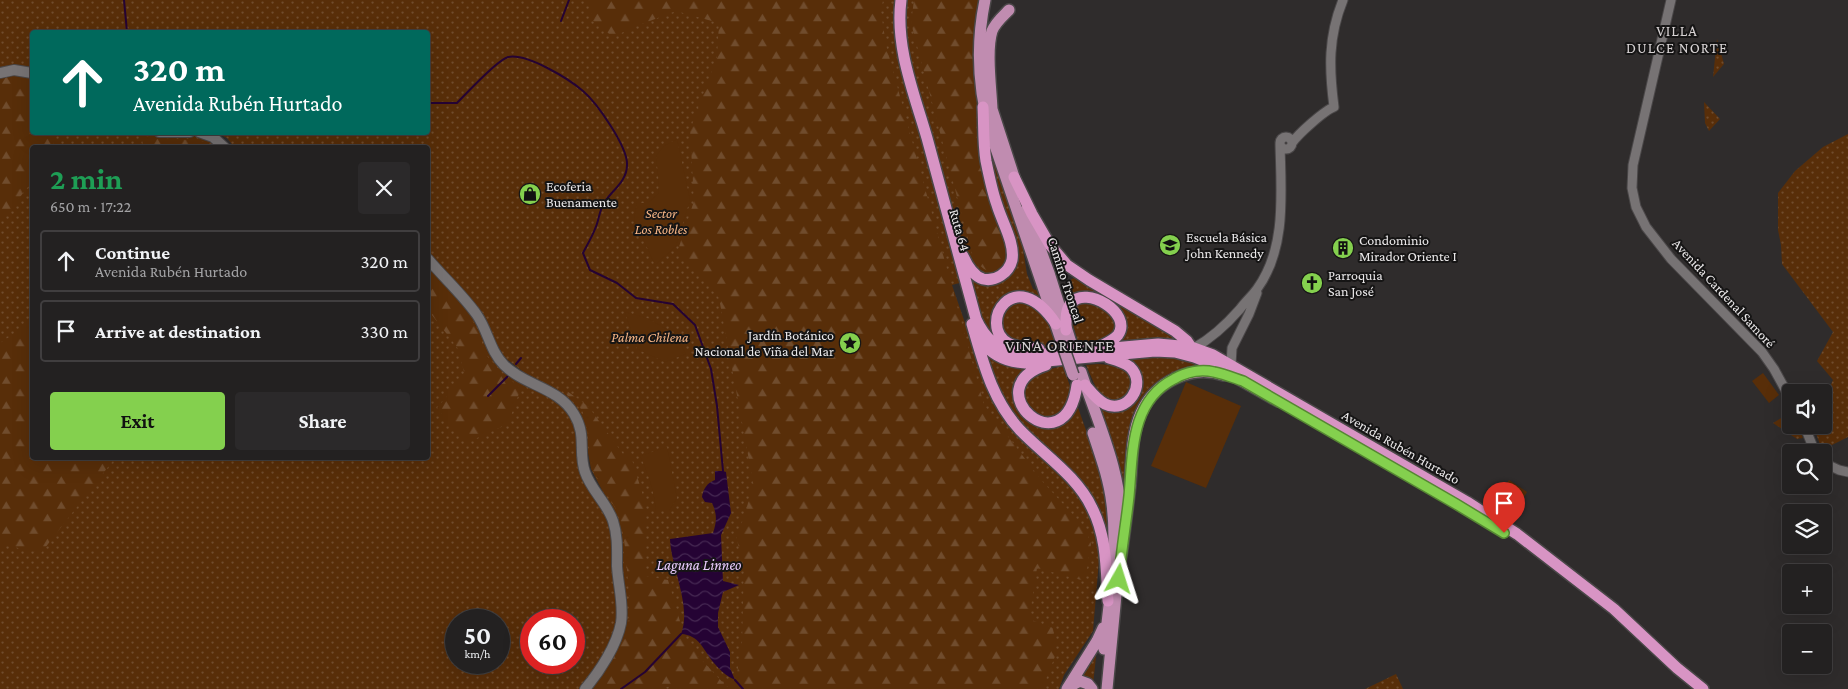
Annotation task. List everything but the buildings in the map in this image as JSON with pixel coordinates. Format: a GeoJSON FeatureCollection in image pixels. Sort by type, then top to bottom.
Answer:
{"type":"FeatureCollection","features":[{"type":"Feature","properties":{"kind":"highway","name":"Ruta 64"},"geometry":{"type":"LineString","coordinates":[[894,0],[892,28],[896,50],[972,324],[986,347],[1004,359],[1025,363],[1065,351]]}},
{"type":"Feature","properties":{"kind":"highway","name":"Ruta 64"},"geometry":{"type":"LineString","coordinates":[[901,0],[899,26],[904,57],[976,319],[986,337],[997,346],[1015,354],[1035,356],[1065,351],[1100,352]]}},
{"type":"Feature","properties":{"kind":"highway"},"geometry":{"type":"LineString","coordinates":[[954,236],[966,262],[979,278],[987,280],[996,278],[1009,268],[1012,260],[1012,251],[997,206],[986,162],[988,110]]}},
{"type":"Feature","properties":{"kind":"highway"},"geometry":{"type":"LineString","coordinates":[[1014,177],[1050,245],[1067,265],[1089,280],[1175,330],[1192,348]]}},
{"type":"Feature","properties":{"kind":"highway"},"geometry":{"type":"LineString","coordinates":[[1056,324],[1048,312],[1038,303],[1030,298],[1021,296],[1012,298],[1005,303],[999,310],[996,319],[999,333],[1008,343],[1024,348],[1065,351]]}},
{"type":"Feature","properties":{"kind":"highway"},"geometry":{"type":"LineString","coordinates":[[1066,330],[1067,311],[1074,300],[1084,297],[1102,303],[1118,316],[1121,327],[1115,338],[1100,352],[1131,368],[1137,380],[1133,397],[1122,405],[1108,405],[1100,401],[1079,379]]}},
{"type":"Feature","properties":{"kind":"highway"},"geometry":{"type":"LineString","coordinates":[[972,324],[986,372],[994,392],[1006,412],[1020,430],[1075,482],[1092,506],[1102,532],[1108,601]]}},
{"type":"Feature","properties":{"kind":"highway","name":"Avenida Rubén Hurtado"},"geometry":{"type":"LineString","coordinates":[[1100,352],[1158,344],[1192,348],[1213,355],[1231,365],[1467,502],[1517,534],[1610,606],[1635,627],[1677,668],[1703,689]]}},
{"type":"Feature","properties":{"kind":"highway"},"geometry":{"type":"LineString","coordinates":[[1065,351],[1027,375],[1020,388],[1019,398],[1022,408],[1028,415],[1037,420],[1046,422],[1056,421],[1065,416],[1071,408],[1079,379]]}},
{"type":"Feature","properties":{"kind":"highway","name":"Avenida Rubén Hurtado"},"geometry":{"type":"LineString","coordinates":[[1100,352],[1175,352],[1204,360],[1243,381],[1456,504],[1513,540],[1611,615],[1692,689]]}},
{"type":"Feature","properties":{"kind":"highway"},"geometry":{"type":"LineString","coordinates":[[1120,562],[1136,429],[1140,414],[1147,401],[1157,390],[1170,381],[1192,372],[1215,372],[1243,381]]}},
{"type":"Feature","properties":{"kind":"main road","name":"Camino Troncal"},"geometry":{"type":"LineString","coordinates":[[984,0],[979,62],[990,131],[1065,351],[1079,379],[1112,465],[1117,485],[1121,522],[1120,562],[1100,689]]}},
{"type":"Feature","properties":{"kind":"main road","name":"Camino Troncal"},"geometry":{"type":"LineString","coordinates":[[991,0],[986,39],[988,110],[1050,274],[1066,330],[1065,351]]}},
{"type":"Feature","properties":{"kind":"main road"},"geometry":{"type":"LineString","coordinates":[[988,110],[991,37],[994,26],[1010,5]]}},
{"type":"Feature","properties":{"kind":"main road"},"geometry":{"type":"LineString","coordinates":[[0,73],[14,70],[30,72]]}},
{"type":"Feature","properties":{"kind":"main road"},"geometry":{"type":"LineString","coordinates":[[207,135],[222,145]]}},
{"type":"Feature","properties":{"kind":"main road"},"geometry":{"type":"LineString","coordinates":[[430,261],[478,316],[489,343],[503,364],[520,378],[551,391],[561,398],[574,414],[581,428],[584,471],[614,523],[621,610],[621,622],[613,645],[585,689]]}},
{"type":"Feature","properties":{"kind":"main road","name":"Camino Troncal"},"geometry":{"type":"LineString","coordinates":[[1079,379],[1110,493],[1114,532],[1108,601],[1111,620],[1107,689]]}},
{"type":"Feature","properties":{"kind":"main road"},"geometry":{"type":"LineString","coordinates":[[1068,689],[1111,620]]}},
{"type":"Feature","properties":{"kind":"main road"},"geometry":{"type":"LineString","coordinates":[[1111,620],[1114,676],[1117,689]]}},
{"type":"Feature","properties":{"kind":"main road"},"geometry":{"type":"LineString","coordinates":[[1068,689],[1080,681],[1088,684],[1092,689]]}},
{"type":"Feature","properties":{"kind":"street"},"geometry":{"type":"LineString","coordinates":[[1231,365],[1232,348],[1249,314],[1258,288],[1273,256],[1280,224],[1287,144],[1334,107],[1330,72],[1332,35],[1343,0]]}},
{"type":"Feature","properties":{"kind":"street","name":"Avenida Cardenal Samoré"},"geometry":{"type":"LineString","coordinates":[[1671,0],[1633,165],[1632,188],[1636,207],[1646,227],[1671,259],[1762,352],[1782,384]]}},
{"type":"Feature","properties":{"kind":"street"},"geometry":{"type":"LineString","coordinates":[[1192,348],[1218,332],[1258,288]]}},
{"type":"Feature","properties":{"kind":"street"},"geometry":{"type":"LineString","coordinates":[[1240,308],[1249,314]]}},
{"type":"Feature","properties":{"kind":"street"},"geometry":{"type":"LineString","coordinates":[[1832,467],[1848,472]]}},
{"type":"Feature","properties":{"kind":"green space"},"geometry":{"type":"Polygon","coordinates":[[[0,0],[980,0],[976,91],[980,143],[1002,280],[1005,213],[988,147],[990,147],[1021,237],[1027,274],[1033,289],[1038,291],[1043,301],[1032,294],[1020,292],[1009,294],[1000,300],[994,309],[991,319],[993,331],[1000,342],[993,336],[984,322],[971,280],[952,285],[987,387],[1010,425],[1083,500],[1091,515],[1100,548],[1093,631],[1064,675],[1059,689],[589,689],[623,632],[614,513],[591,469],[582,420],[570,400],[526,374],[504,357],[479,311],[430,254],[430,145],[232,145],[227,138],[221,135],[430,135],[430,30],[30,30],[30,70],[0,71],[0,0]]]}},
{"type":"Feature","properties":{"kind":"green space","name":"Jardín Botánico Nacional de Viña del Mar"},"geometry":{"type":"Polygon","coordinates":[[[588,0],[883,0],[881,12],[886,45],[984,405],[1042,481],[1085,528],[1091,544],[1085,581],[1037,568],[1029,619],[1053,628],[1056,654],[1042,689],[677,689],[671,686],[659,689],[591,689],[631,616],[625,547],[620,516],[592,469],[586,422],[582,410],[562,390],[564,389],[588,406],[623,454],[630,453],[644,499],[645,576],[668,580],[686,642],[693,644],[698,656],[727,687],[737,674],[742,643],[744,568],[736,536],[745,515],[753,482],[719,298],[678,250],[694,201],[690,130],[717,57],[719,23],[676,11],[613,37],[593,21],[588,0]]]}},
{"type":"Feature","properties":{"kind":"green space"},"geometry":{"type":"Polygon","coordinates":[[[914,0],[981,0],[974,129],[998,219],[1008,247],[1009,260],[999,272],[984,269],[973,257],[911,23],[914,0]]]}},
{"type":"Feature","properties":{"kind":"green space"},"geometry":{"type":"Polygon","coordinates":[[[1717,39],[1724,64],[1713,77],[1717,39]]]}},
{"type":"Feature","properties":{"kind":"green space"},"geometry":{"type":"Polygon","coordinates":[[[0,75],[30,128],[30,135],[203,135],[220,145],[30,145],[30,460],[430,460],[430,262],[469,307],[491,351],[557,398],[573,417],[580,454],[611,520],[618,610],[617,627],[610,644],[593,672],[579,689],[0,689],[0,75]]]}},
{"type":"Feature","properties":{"kind":"green space"},"geometry":{"type":"Polygon","coordinates":[[[0,75],[30,75],[30,135],[57,135],[53,145],[30,145],[30,184],[0,222],[0,75]]]}},
{"type":"Feature","properties":{"kind":"green space"},"geometry":{"type":"Polygon","coordinates":[[[1704,102],[1720,119],[1709,131],[1705,123],[1704,102]]]}},
{"type":"Feature","properties":{"kind":"green space"},"geometry":{"type":"Polygon","coordinates":[[[1848,134],[1848,437],[1832,445],[1820,444],[1816,434],[1832,434],[1831,384],[1833,380],[1817,361],[1833,332],[1782,264],[1778,230],[1778,193],[1795,171],[1823,147],[1848,134]]]}},
{"type":"Feature","properties":{"kind":"green space"},"geometry":{"type":"Polygon","coordinates":[[[142,136],[209,142],[213,145],[143,145],[142,136]]]}},
{"type":"Feature","properties":{"kind":"green space","name":"Sector Los Robles"},"geometry":{"type":"Polygon","coordinates":[[[677,139],[690,200],[676,246],[655,265],[634,219],[637,203],[648,203],[658,194],[659,184],[656,156],[664,146],[677,139]]]}},
{"type":"Feature","properties":{"kind":"green space"},"geometry":{"type":"Polygon","coordinates":[[[430,267],[465,309],[478,330],[486,355],[503,374],[521,388],[508,424],[466,443],[437,408],[465,375],[457,347],[430,313],[430,267]]]}},
{"type":"Feature","properties":{"kind":"green space"},"geometry":{"type":"Polygon","coordinates":[[[1074,278],[1161,327],[1177,339],[1117,342],[1116,305],[1089,293],[1071,295],[1070,280],[1074,278]]]}},
{"type":"Feature","properties":{"kind":"green space"},"geometry":{"type":"Polygon","coordinates":[[[1024,300],[1050,318],[1059,349],[1025,347],[1002,333],[1001,318],[1007,306],[1024,300]]]}},
{"type":"Feature","properties":{"kind":"green space"},"geometry":{"type":"Polygon","coordinates":[[[1087,300],[1113,314],[1118,327],[1105,340],[1079,345],[1070,315],[1077,301],[1087,300]]]}},
{"type":"Feature","properties":{"kind":"green space","name":"Palma Chilena"},"geometry":{"type":"Polygon","coordinates":[[[625,312],[647,318],[675,334],[686,354],[665,362],[637,349],[625,312]]]}},
{"type":"Feature","properties":{"kind":"green space"},"geometry":{"type":"Polygon","coordinates":[[[30,322],[30,460],[113,460],[41,553],[0,544],[0,343],[30,322]]]}},
{"type":"Feature","properties":{"kind":"green space"},"geometry":{"type":"Polygon","coordinates":[[[981,349],[1033,367],[1017,393],[1039,426],[1076,402],[1104,481],[1109,517],[1109,557],[1098,510],[1021,425],[1000,397],[981,349]]]}},
{"type":"Feature","properties":{"kind":"green space"},"geometry":{"type":"Polygon","coordinates":[[[1163,356],[1185,359],[1216,370],[1172,374],[1152,387],[1143,400],[1125,493],[1096,405],[1137,399],[1142,381],[1141,376],[1136,367],[1126,359],[1163,356]]]}},
{"type":"Feature","properties":{"kind":"green space"},"geometry":{"type":"Polygon","coordinates":[[[1086,365],[1120,366],[1133,376],[1131,393],[1114,402],[1100,397],[1086,365]]]}},
{"type":"Feature","properties":{"kind":"green space"},"geometry":{"type":"Polygon","coordinates":[[[1063,366],[1071,389],[1065,411],[1048,421],[1028,411],[1024,393],[1029,380],[1039,373],[1063,366]]]}},
{"type":"Feature","properties":{"kind":"green space"},"geometry":{"type":"Polygon","coordinates":[[[1763,373],[1779,395],[1769,403],[1752,381],[1763,373]]]}},
{"type":"Feature","properties":{"kind":"green space"},"geometry":{"type":"Polygon","coordinates":[[[1186,382],[1241,406],[1206,488],[1151,466],[1186,382]]]}},
{"type":"Feature","properties":{"kind":"green space"},"geometry":{"type":"Polygon","coordinates":[[[1782,418],[1782,429],[1773,423],[1782,418]]]}},
{"type":"Feature","properties":{"kind":"green space"},"geometry":{"type":"Polygon","coordinates":[[[1790,434],[1801,434],[1803,438],[1797,439],[1790,434]]]}},
{"type":"Feature","properties":{"kind":"green space"},"geometry":{"type":"Polygon","coordinates":[[[667,447],[677,498],[669,511],[656,511],[651,483],[640,456],[667,447]]]}},
{"type":"Feature","properties":{"kind":"green space"},"geometry":{"type":"Polygon","coordinates":[[[1509,480],[1527,492],[1521,502],[1502,490],[1509,480]]]}},
{"type":"Feature","properties":{"kind":"green space"},"geometry":{"type":"Polygon","coordinates":[[[1097,647],[1093,685],[1076,680],[1097,647]]]}},
{"type":"Feature","properties":{"kind":"green space"},"geometry":{"type":"Polygon","coordinates":[[[1396,674],[1403,689],[1365,689],[1396,674]]]}},
{"type":"Feature","properties":{"kind":"water","name":"Laguna Linneo"},"geometry":{"type":"Polygon","coordinates":[[[715,471],[726,472],[731,513],[721,535],[723,581],[739,585],[723,592],[718,613],[718,627],[730,652],[730,668],[735,680],[713,662],[696,640],[681,634],[684,623],[683,599],[671,550],[670,539],[713,533],[716,514],[712,503],[705,502],[702,497],[706,487],[715,480],[715,471]]]}},
{"type":"Feature","properties":{"kind":"waterway"},"geometry":{"type":"LineString","coordinates":[[124,0],[127,30]]}},
{"type":"Feature","properties":{"kind":"waterway"},"geometry":{"type":"LineString","coordinates":[[561,21],[569,0]]}},
{"type":"Feature","properties":{"kind":"waterway"},"geometry":{"type":"LineString","coordinates":[[430,103],[457,103],[482,77],[503,59],[516,57],[536,63],[558,74],[583,91],[596,105],[611,126],[623,148],[627,165],[622,181],[602,206],[596,226],[583,253],[590,270],[617,283],[636,298],[673,304],[695,325],[711,369],[717,406],[723,471]]}},
{"type":"Feature","properties":{"kind":"waterway"},"geometry":{"type":"LineString","coordinates":[[516,364],[521,358]]}},
{"type":"Feature","properties":{"kind":"waterway"},"geometry":{"type":"LineString","coordinates":[[488,396],[508,376]]}},
{"type":"Feature","properties":{"kind":"waterway"},"geometry":{"type":"LineString","coordinates":[[621,689],[645,672],[681,634]]}},
{"type":"Feature","properties":{"kind":"waterway"},"geometry":{"type":"LineString","coordinates":[[735,680],[743,689]]}},
{"type":"Feature","properties":{"kind":"place","name":"Ecoferia Buenamente"},"geometry":{"type":"Point","coordinates":[530,194]}},
{"type":"Feature","properties":{"kind":"place","name":"Escuela Básica John Kennedy"},"geometry":{"type":"Point","coordinates":[1170,245]}},
{"type":"Feature","properties":{"kind":"place","name":"Condominio Mirador Oriente I"},"geometry":{"type":"Point","coordinates":[1343,248]}},
{"type":"Feature","properties":{"kind":"place","name":"Parroquia San José"},"geometry":{"type":"Point","coordinates":[1312,283]}},
{"type":"Feature","properties":{"kind":"place","name":"Jardín Botánico Nacional de Viña del Mar"},"geometry":{"type":"Point","coordinates":[850,343]}},
{"type":"Feature","properties":{"kind":"district","name":"VILLA DULCE NORTE"},"geometry":{"type":"Point","coordinates":[1677,40]}},
{"type":"Feature","properties":{"kind":"district","name":"VIÑA ORIENTE"},"geometry":{"type":"Point","coordinates":[1060,345]}},
{"type":"Feature","properties":{"kind":"route"},"geometry":{"type":"LineString","coordinates":[[1119,579],[1132,458],[1140,414],[1147,401],[1163,385],[1176,377],[1199,371],[1215,372],[1243,381],[1504,533]]}}]}
